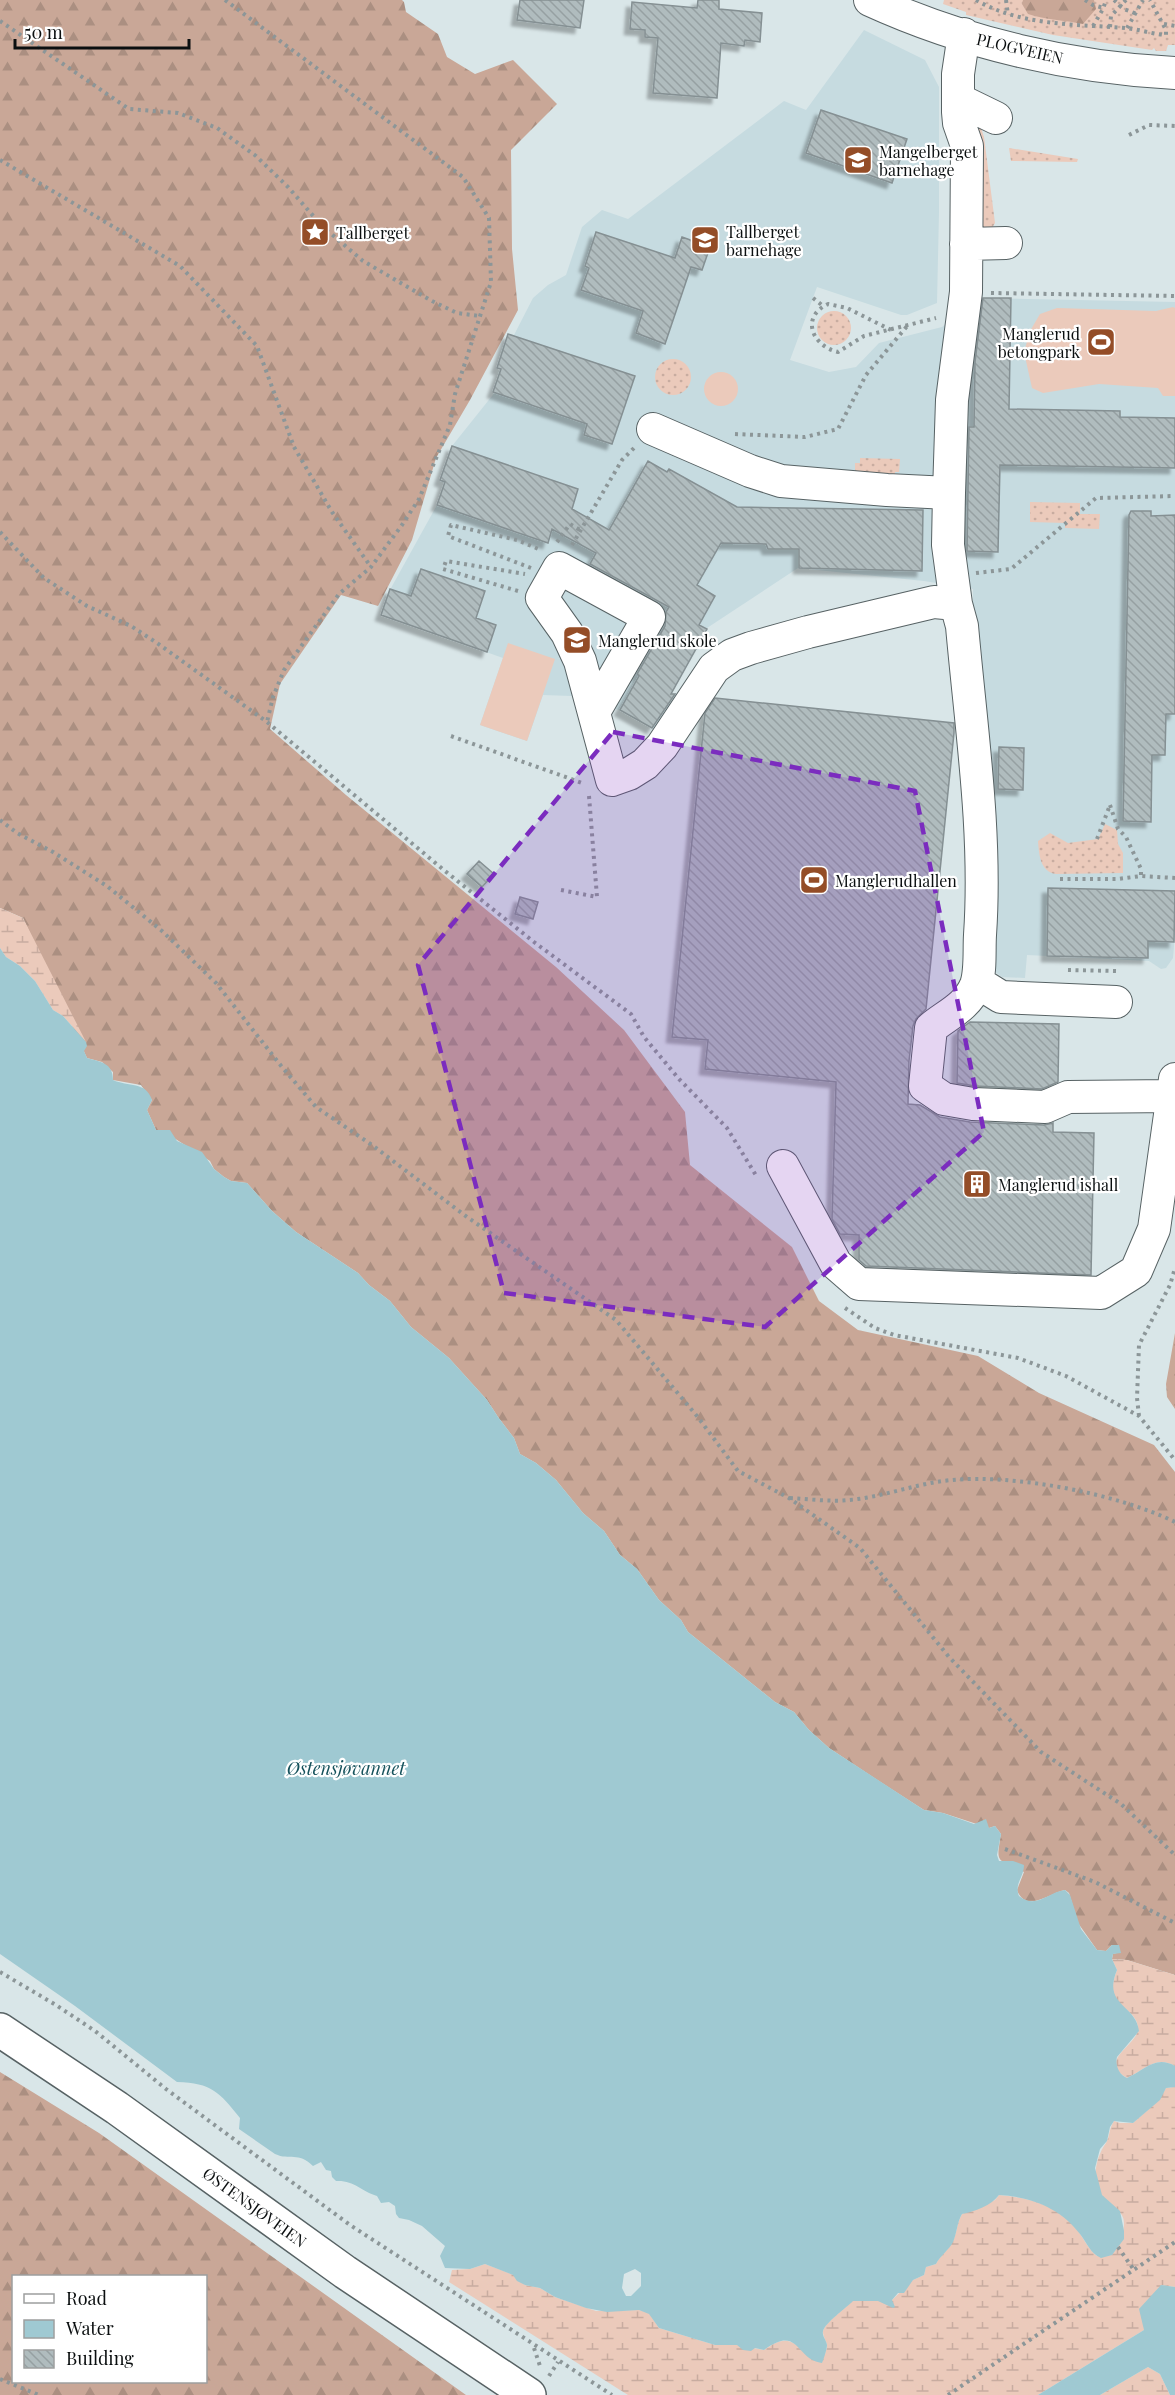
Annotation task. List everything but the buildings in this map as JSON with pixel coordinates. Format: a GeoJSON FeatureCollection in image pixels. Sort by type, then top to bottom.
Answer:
{"type":"FeatureCollection","features":[{"type":"Feature","properties":{"kind":"main road","name":"ØSTENSJØVEIEN"},"geometry":{"type":"LineString","coordinates":[[0,2031],[117,2108],[514,2391]]}},
{"type":"Feature","properties":{"kind":"street","name":"PLOGVEIEN"},"geometry":{"type":"LineString","coordinates":[[870,0],[902,14],[1014,50],[1117,67],[1175,73]]}},
{"type":"Feature","properties":{"kind":"street"},"geometry":{"type":"LineString","coordinates":[[783,1166],[836,1264],[859,1284],[1101,1293],[1136,1271],[1154,1229],[1174,1088],[1068,1097],[1044,1107],[973,1104],[944,1099],[925,1086],[931,1028],[969,1000],[977,982],[982,907],[982,858],[962,626],[948,545],[952,400],[964,302],[966,244],[967,146],[959,123],[958,74],[964,34]]}},
{"type":"Feature","properties":{"kind":"street"},"geometry":{"type":"LineString","coordinates":[[959,100],[996,118]]}},
{"type":"Feature","properties":{"kind":"street"},"geometry":{"type":"LineString","coordinates":[[966,244],[1006,243]]}},
{"type":"Feature","properties":{"kind":"street"},"geometry":{"type":"LineString","coordinates":[[653,429],[750,471],[782,481],[949,493]]}},
{"type":"Feature","properties":{"kind":"street"},"geometry":{"type":"LineString","coordinates":[[594,712],[649,617],[559,568],[542,598],[567,633],[580,661],[594,712],[599,782],[629,774],[645,764],[662,746],[714,668],[732,655],[808,632],[934,602],[954,589]]}},
{"type":"Feature","properties":{"kind":"street"},"geometry":{"type":"LineString","coordinates":[[977,982],[1001,997],[1116,1002]]}},
{"type":"Feature","properties":{"kind":"path"},"geometry":{"type":"LineString","coordinates":[[225,0],[463,177],[489,218],[491,282],[455,394],[450,425],[433,468],[419,499],[371,567],[339,594],[284,670],[273,696],[267,722]]}},
{"type":"Feature","properties":{"kind":"path"},"geometry":{"type":"LineString","coordinates":[[975,0],[984,2],[1008,15],[1042,22],[1127,28],[1164,35],[1166,33],[1163,24],[1150,0]]}},
{"type":"Feature","properties":{"kind":"path"},"geometry":{"type":"LineString","coordinates":[[1006,0],[1008,15]]}},
{"type":"Feature","properties":{"kind":"path"},"geometry":{"type":"LineString","coordinates":[[1085,0],[1104,8]]}},
{"type":"Feature","properties":{"kind":"path"},"geometry":{"type":"LineString","coordinates":[[1093,26],[1106,0]]}},
{"type":"Feature","properties":{"kind":"path"},"geometry":{"type":"LineString","coordinates":[[1114,0],[1120,6],[1137,14]]}},
{"type":"Feature","properties":{"kind":"path"},"geometry":{"type":"LineString","coordinates":[[1110,27],[1111,16],[1126,0]]}},
{"type":"Feature","properties":{"kind":"path"},"geometry":{"type":"LineString","coordinates":[[1127,28],[1143,0]]}},
{"type":"Feature","properties":{"kind":"path"},"geometry":{"type":"LineString","coordinates":[[0,21],[129,109],[178,113],[217,128],[256,156],[288,187],[322,226],[363,261],[457,313],[480,316]]}},
{"type":"Feature","properties":{"kind":"path"},"geometry":{"type":"LineString","coordinates":[[1163,24],[1175,26]]}},
{"type":"Feature","properties":{"kind":"path"},"geometry":{"type":"LineString","coordinates":[[1129,135],[1149,125],[1175,126]]}},
{"type":"Feature","properties":{"kind":"path"},"geometry":{"type":"LineString","coordinates":[[0,160],[180,266],[257,346],[294,447],[332,512],[371,567]]}},
{"type":"Feature","properties":{"kind":"path"},"geometry":{"type":"LineString","coordinates":[[891,330],[836,304],[823,306],[813,318],[812,327],[813,334],[827,349],[838,352],[864,336],[891,330],[908,325],[964,302],[1175,296]]}},
{"type":"Feature","properties":{"kind":"path"},"geometry":{"type":"LineString","coordinates":[[813,298],[823,306]]}},
{"type":"Feature","properties":{"kind":"path"},"geometry":{"type":"LineString","coordinates":[[735,434],[805,437],[838,429],[866,375],[908,325]]}},
{"type":"Feature","properties":{"kind":"path"},"geometry":{"type":"LineString","coordinates":[[556,543],[570,524],[580,530],[622,460],[653,429]]}},
{"type":"Feature","properties":{"kind":"path"},"geometry":{"type":"LineString","coordinates":[[954,589],[1011,569],[1096,498],[1175,496]]}},
{"type":"Feature","properties":{"kind":"path"},"geometry":{"type":"LineString","coordinates":[[542,598],[443,569],[446,561],[529,575],[532,568],[448,536],[450,525],[517,540],[550,553]]}},
{"type":"Feature","properties":{"kind":"path"},"geometry":{"type":"LineString","coordinates":[[0,532],[44,578],[87,606],[131,626],[267,722],[445,871],[534,942],[631,1014],[644,1037],[679,1079],[727,1128]]}},
{"type":"Feature","properties":{"kind":"path"},"geometry":{"type":"LineString","coordinates":[[451,736],[599,782],[589,796],[597,897],[561,890]]}},
{"type":"Feature","properties":{"kind":"path"},"geometry":{"type":"LineString","coordinates":[[1097,839],[1110,804],[1118,830],[1126,837],[1141,869],[1141,876]]}},
{"type":"Feature","properties":{"kind":"path"},"geometry":{"type":"LineString","coordinates":[[0,820],[17,834],[53,852],[107,886],[162,931],[216,983],[316,1107],[372,1144],[467,1217],[616,1320],[697,1416],[738,1471],[789,1498],[860,1548],[949,1657],[1041,1752],[1121,1804],[1175,1855]]}},
{"type":"Feature","properties":{"kind":"path"},"geometry":{"type":"LineString","coordinates":[[1060,879],[1118,879],[1141,876],[1175,878]]}},
{"type":"Feature","properties":{"kind":"path"},"geometry":{"type":"LineString","coordinates":[[1175,1268],[1170,1285],[1139,1345],[1137,1398],[1139,1416],[1175,1460]]}},
{"type":"Feature","properties":{"kind":"path"},"geometry":{"type":"LineString","coordinates":[[789,1498],[848,1501],[952,1480],[1010,1481],[1061,1487],[1134,1506],[1175,1522]]}},
{"type":"Feature","properties":{"kind":"path"},"geometry":{"type":"LineString","coordinates":[[1005,1849],[1095,1882],[1175,1923]]}},
{"type":"Feature","properties":{"kind":"path"},"geometry":{"type":"LineString","coordinates":[[0,1972],[95,2031],[166,2089],[350,2225],[533,2346],[612,2395]]}},
{"type":"Feature","properties":{"kind":"path"},"geometry":{"type":"LineString","coordinates":[[948,2395],[1175,2242]]}},
{"type":"Feature","properties":{"kind":"path"},"geometry":{"type":"LineString","coordinates":[[1118,2247],[1134,2270]]}},
{"type":"Feature","properties":{"kind":"path"},"geometry":{"type":"LineString","coordinates":[[533,2346],[546,2381],[558,2362]]}},
{"type":"Feature","properties":{"kind":"path"},"geometry":{"type":"LineString","coordinates":[[0,2379],[39,2395]]}},
{"type":"Feature","properties":{"kind":"highlighted area"},"geometry":{"type":"Polygon","coordinates":[[[613,732],[915,791],[984,1132],[765,1327],[504,1293],[418,965],[613,732]]]}},
{"type":"Feature","properties":{"kind":"shaded area","name":"Manglerud skole"},"geometry":{"type":"Polygon","coordinates":[[[864,30],[925,60],[939,87],[937,303],[907,315],[901,315],[817,287],[790,360],[829,372],[856,367],[879,343],[942,327],[978,298],[1175,302],[1175,934],[1173,958],[1166,968],[1161,969],[1149,961],[1027,955],[1025,978],[1002,977],[994,971],[973,626],[973,589],[924,581],[798,568],[707,628],[672,692],[679,697],[660,732],[619,710],[572,696],[543,695],[527,741],[480,725],[503,658],[382,615],[391,588],[437,505],[445,483],[440,481],[452,446],[496,391],[504,369],[499,368],[511,334],[514,335],[533,298],[548,285],[566,275],[582,227],[602,210],[628,219],[784,101],[806,110],[864,30]]]}},
{"type":"Feature","properties":{"kind":"green space"},"geometry":{"type":"Polygon","coordinates":[[[0,0],[402,0],[406,12],[438,34],[447,57],[475,74],[513,60],[557,104],[511,150],[512,249],[518,310],[436,458],[412,540],[378,606],[341,595],[280,684],[270,729],[346,795],[556,967],[624,1030],[685,1112],[690,1165],[792,1247],[819,1301],[858,1330],[978,1356],[1039,1393],[1154,1445],[1175,1472],[1175,1975],[1127,1960],[1112,1959],[1113,1954],[1120,1952],[1112,1945],[1106,1951],[1097,1950],[1078,1923],[1069,1893],[1065,1890],[1038,1900],[1026,1901],[1017,1890],[1024,1872],[1000,1859],[1001,1834],[995,1826],[989,1828],[943,1813],[924,1810],[829,1748],[794,1712],[775,1702],[688,1632],[681,1620],[659,1600],[637,1569],[620,1555],[604,1531],[583,1513],[556,1480],[536,1463],[520,1454],[514,1438],[487,1400],[449,1358],[411,1327],[390,1301],[358,1273],[296,1232],[272,1211],[247,1183],[231,1181],[224,1177],[214,1169],[210,1161],[163,1131],[156,1130],[147,1110],[152,1100],[141,1085],[113,1080],[113,1072],[102,1062],[87,1058],[23,918],[0,908],[0,0]]]}},
{"type":"Feature","properties":{"kind":"green space"},"geometry":{"type":"Polygon","coordinates":[[[944,0],[1175,0],[1175,45],[1168,45],[1166,51],[1156,51],[1154,48],[1152,50],[1053,35],[966,15],[966,12],[943,4],[944,0]]]}},
{"type":"Feature","properties":{"kind":"green space"},"geometry":{"type":"Polygon","coordinates":[[[1023,0],[1094,0],[1096,9],[1083,24],[1028,14],[1022,4],[1023,0]]]}},
{"type":"Feature","properties":{"kind":"green space"},"geometry":{"type":"Polygon","coordinates":[[[967,119],[981,128],[984,137],[995,223],[992,228],[981,229],[967,119]]]}},
{"type":"Feature","properties":{"kind":"green space"},"geometry":{"type":"Polygon","coordinates":[[[1009,148],[1078,159],[1077,162],[1011,161],[1009,148]]]}},
{"type":"Feature","properties":{"kind":"green space","name":"Manglerud betongpark"},"geometry":{"type":"Polygon","coordinates":[[[1057,308],[1156,311],[1175,308],[1175,396],[1163,396],[1158,388],[1099,384],[1043,393],[1032,388],[1024,352],[1030,331],[1040,314],[1057,308]]]}},
{"type":"Feature","properties":{"kind":"green space"},"geometry":{"type":"Polygon","coordinates":[[[834,311],[846,316],[851,328],[846,340],[834,345],[822,340],[817,328],[822,316],[834,311]]]}},
{"type":"Feature","properties":{"kind":"green space"},"geometry":{"type":"Polygon","coordinates":[[[673,359],[686,364],[691,377],[686,390],[673,395],[660,390],[655,377],[660,364],[673,359]]]}},
{"type":"Feature","properties":{"kind":"green space"},"geometry":{"type":"Polygon","coordinates":[[[721,372],[733,377],[738,389],[733,401],[721,406],[709,401],[704,389],[709,377],[721,372]]]}},
{"type":"Feature","properties":{"kind":"green space"},"geometry":{"type":"Polygon","coordinates":[[[860,458],[900,459],[899,472],[895,472],[895,477],[855,476],[855,463],[860,463],[860,458]]]}},
{"type":"Feature","properties":{"kind":"green space"},"geometry":{"type":"Polygon","coordinates":[[[1030,502],[1080,503],[1080,514],[1100,514],[1099,529],[1065,528],[1065,523],[1030,522],[1030,502]]]}},
{"type":"Feature","properties":{"kind":"green space"},"geometry":{"type":"Polygon","coordinates":[[[508,643],[555,659],[527,741],[480,725],[508,643]]]}},
{"type":"Feature","properties":{"kind":"green space"},"geometry":{"type":"Polygon","coordinates":[[[1105,824],[1117,830],[1118,844],[1123,853],[1123,873],[1056,874],[1051,873],[1044,866],[1038,841],[1050,833],[1068,843],[1098,839],[1105,824]]]}},
{"type":"Feature","properties":{"kind":"green space"},"geometry":{"type":"Polygon","coordinates":[[[0,908],[23,918],[86,1042],[63,1016],[53,1010],[35,981],[20,966],[6,957],[0,948],[0,908]]]}},
{"type":"Feature","properties":{"kind":"green space"},"geometry":{"type":"Polygon","coordinates":[[[1175,1333],[1175,1409],[1167,1397],[1166,1384],[1175,1333]]]}},
{"type":"Feature","properties":{"kind":"green space"},"geometry":{"type":"Polygon","coordinates":[[[1112,1959],[1127,1960],[1175,1975],[1175,2066],[1162,2062],[1156,2063],[1127,2078],[1119,2071],[1116,2065],[1117,2059],[1137,2034],[1138,2028],[1132,2015],[1116,1999],[1113,1992],[1117,1970],[1112,1959]]]}},
{"type":"Feature","properties":{"kind":"green space"},"geometry":{"type":"Polygon","coordinates":[[[0,2072],[99,2133],[466,2395],[0,2395],[0,2072]]]}},
{"type":"Feature","properties":{"kind":"green space"},"geometry":{"type":"Polygon","coordinates":[[[1175,2087],[1175,2287],[1161,2285],[1144,2330],[1038,2395],[628,2395],[449,2282],[452,2270],[470,2269],[485,2264],[514,2275],[525,2285],[540,2288],[555,2297],[596,2311],[639,2310],[649,2313],[659,2328],[715,2345],[737,2345],[764,2350],[777,2342],[788,2341],[808,2356],[825,2355],[827,2346],[823,2332],[835,2316],[852,2301],[892,2300],[913,2280],[924,2275],[926,2267],[936,2264],[953,2241],[962,2214],[995,2200],[999,2195],[1030,2200],[1050,2207],[1067,2219],[1097,2256],[1112,2255],[1120,2241],[1124,2220],[1121,2213],[1100,2194],[1096,2179],[1099,2156],[1114,2121],[1133,2123],[1159,2100],[1166,2088],[1175,2087]]]}},
{"type":"Feature","properties":{"kind":"green space"},"geometry":{"type":"Polygon","coordinates":[[[1148,2367],[1160,2374],[1170,2395],[1100,2395],[1148,2367]]]}},
{"type":"Feature","properties":{"kind":"water","name":"Østensjøvannet"},"geometry":{"type":"Polygon","coordinates":[[[0,948],[6,957],[20,966],[35,981],[53,1010],[63,1016],[86,1042],[87,1046],[84,1051],[87,1058],[101,1062],[108,1067],[113,1080],[141,1087],[149,1094],[152,1100],[147,1110],[156,1130],[170,1130],[177,1141],[202,1152],[214,1169],[224,1177],[231,1181],[247,1183],[272,1211],[296,1232],[358,1273],[390,1301],[411,1327],[449,1358],[487,1400],[514,1438],[520,1454],[536,1463],[556,1480],[583,1513],[604,1531],[620,1555],[637,1569],[659,1600],[681,1620],[688,1632],[775,1702],[794,1712],[829,1748],[924,1810],[943,1813],[974,1824],[986,1819],[989,1828],[995,1826],[1001,1834],[997,1855],[999,1861],[1013,1861],[1024,1865],[1018,1884],[1019,1896],[1025,1900],[1037,1901],[1065,1890],[1070,1895],[1081,1929],[1097,1950],[1106,1951],[1112,1945],[1119,1945],[1121,1953],[1113,1954],[1112,1959],[1117,1970],[1114,1991],[1121,2004],[1137,2022],[1139,2031],[1117,2057],[1118,2069],[1127,2078],[1150,2065],[1168,2063],[1175,2066],[1175,2087],[1166,2088],[1160,2100],[1133,2123],[1114,2121],[1107,2141],[1100,2149],[1095,2168],[1102,2195],[1120,2211],[1124,2231],[1124,2239],[1112,2255],[1101,2258],[1097,2256],[1072,2225],[1054,2211],[1034,2201],[999,2195],[982,2208],[962,2214],[951,2245],[936,2264],[926,2267],[924,2275],[913,2280],[904,2293],[898,2293],[892,2300],[895,2307],[878,2301],[853,2301],[832,2320],[823,2331],[827,2345],[822,2363],[813,2361],[791,2342],[776,2343],[764,2350],[755,2348],[751,2351],[743,2350],[737,2345],[715,2345],[659,2328],[649,2314],[639,2310],[607,2312],[586,2308],[555,2297],[540,2288],[525,2285],[517,2281],[513,2275],[485,2264],[470,2269],[445,2268],[440,2256],[445,2246],[422,2226],[399,2218],[395,2206],[389,2202],[381,2203],[377,2196],[353,2184],[336,2181],[331,2171],[326,2170],[321,2162],[313,2166],[298,2157],[275,2154],[239,2129],[240,2118],[220,2095],[199,2084],[177,2082],[75,2006],[0,1954],[0,948]],[[635,2269],[624,2274],[622,2288],[626,2296],[631,2296],[641,2286],[641,2273],[635,2269]]]}},
{"type":"Feature","properties":{"kind":"water"},"geometry":{"type":"Polygon","coordinates":[[[1161,2285],[1175,2287],[1175,2395],[1170,2395],[1160,2374],[1148,2367],[1100,2395],[1038,2395],[1144,2330],[1139,2309],[1161,2285]]]}},
{"type":"Feature","properties":{"kind":"place","name":"Mangelberget barnehage"},"geometry":{"type":"Point","coordinates":[858,160]}},
{"type":"Feature","properties":{"kind":"place","name":"Tallberget"},"geometry":{"type":"Point","coordinates":[315,232]}},
{"type":"Feature","properties":{"kind":"place","name":"Tallberget barnehage"},"geometry":{"type":"Point","coordinates":[705,240]}},
{"type":"Feature","properties":{"kind":"place","name":"Manglerud betongpark"},"geometry":{"type":"Point","coordinates":[1101,342]}},
{"type":"Feature","properties":{"kind":"place","name":"Manglerud skole"},"geometry":{"type":"Point","coordinates":[577,640]}},
{"type":"Feature","properties":{"kind":"place","name":"Manglerudhallen"},"geometry":{"type":"Point","coordinates":[814,880]}},
{"type":"Feature","properties":{"kind":"place","name":"Manglerud ishall"},"geometry":{"type":"Point","coordinates":[977,1184]}}]}
